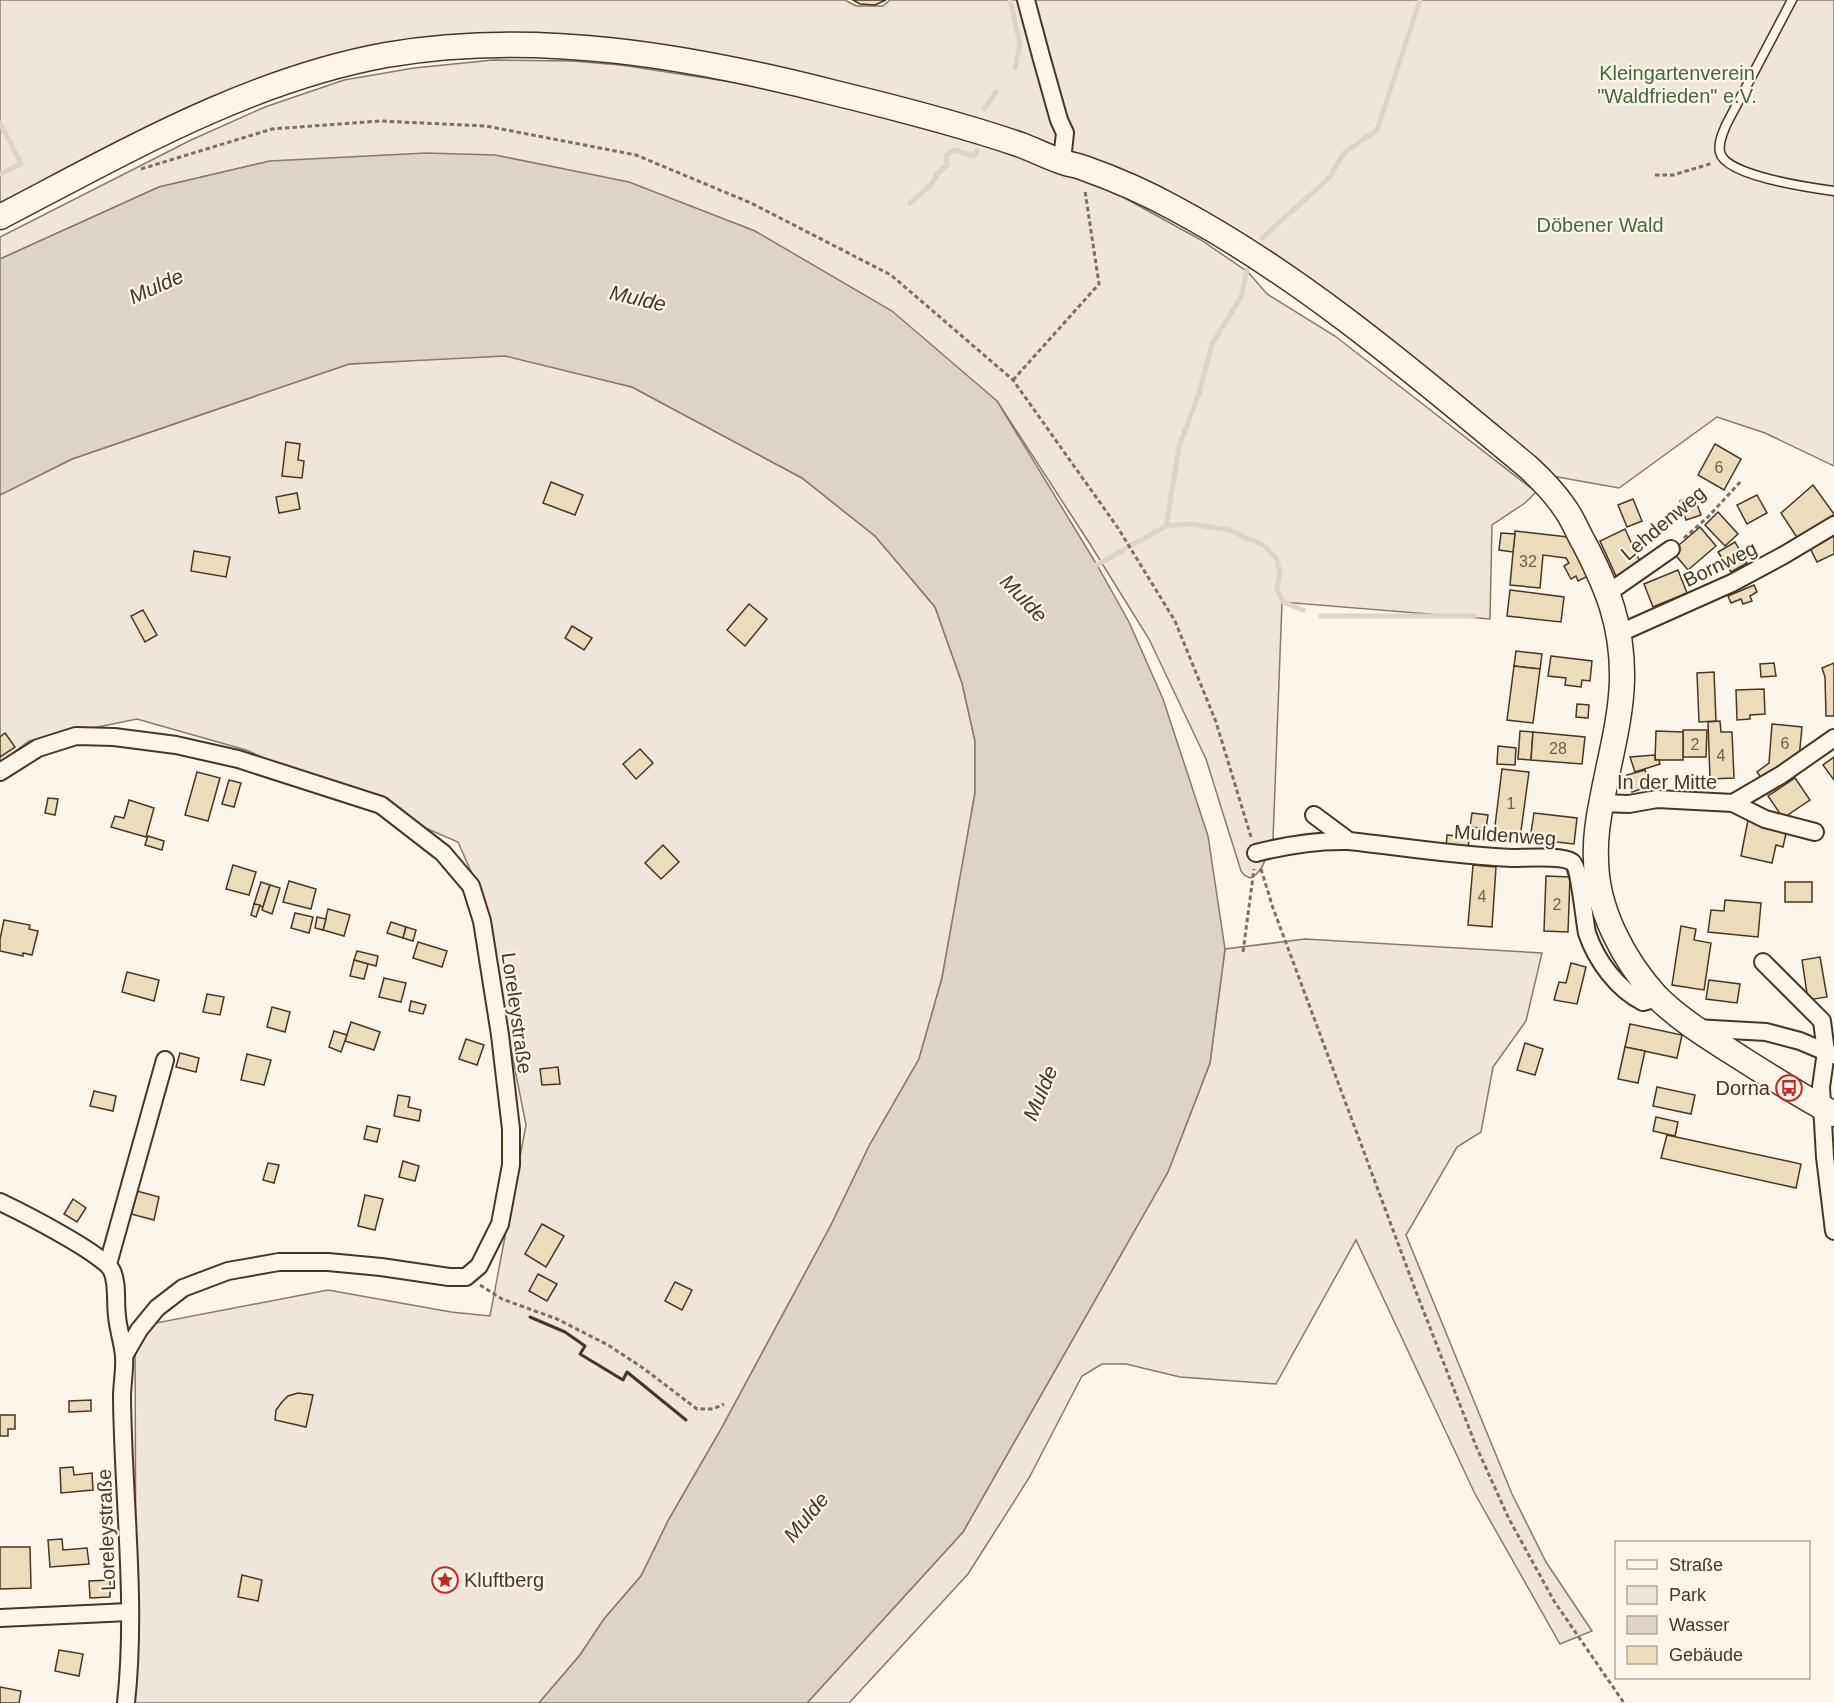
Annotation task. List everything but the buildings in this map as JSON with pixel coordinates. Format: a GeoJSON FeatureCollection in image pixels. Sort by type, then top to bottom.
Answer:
{"type":"FeatureCollection","features":[{"type":"Feature","properties":{"kind":"main road"},"geometry":{"type":"LineString","coordinates":[[0,217],[189,120],[291,80],[387,55],[440,48],[501,45],[589,48],[694,62],[747,72],[889,106],[1023,146],[1124,184],[1175,208],[1300,286],[1366,336],[1528,467],[1566,508],[1608,593],[1620,633],[1622,683],[1601,803],[1596,860],[1603,903],[1615,934],[1624,952],[1658,998],[1694,1028],[1828,1111]]}},
{"type":"Feature","properties":{"kind":"street"},"geometry":{"type":"LineString","coordinates":[[1026,0],[1059,120],[1065,133],[1064,163]]}},
{"type":"Feature","properties":{"kind":"street","name":"Bornweg"},"geometry":{"type":"LineString","coordinates":[[1620,633],[1732,583],[1834,525]]}},
{"type":"Feature","properties":{"kind":"street","name":"Lehdenweg"},"geometry":{"type":"LineString","coordinates":[[1608,593],[1671,549]]}},
{"type":"Feature","properties":{"kind":"street","name":"Loreleystraße"},"geometry":{"type":"LineString","coordinates":[[0,772],[38,748],[76,736],[114,737],[176,745],[238,759],[381,805],[443,853],[471,886],[482,921],[512,1129],[511,1165],[500,1224],[479,1266],[466,1277],[449,1277],[328,1262],[279,1262],[228,1271],[183,1288],[158,1308],[139,1330],[124,1356]]}},
{"type":"Feature","properties":{"kind":"street","name":"In der Mitte"},"geometry":{"type":"LineString","coordinates":[[1733,803],[1781,775],[1834,738]]}},
{"type":"Feature","properties":{"kind":"street","name":"In der Mitte"},"geometry":{"type":"LineString","coordinates":[[1601,803],[1629,804],[1657,799],[1733,803],[1765,819],[1815,832]]}},
{"type":"Feature","properties":{"kind":"street"},"geometry":{"type":"LineString","coordinates":[[1314,815],[1349,841]]}},
{"type":"Feature","properties":{"kind":"street","name":"Muldenweg"},"geometry":{"type":"LineString","coordinates":[[1256,853],[1300,843],[1349,841],[1484,857],[1559,858],[1572,862],[1578,871],[1584,915],[1595,953],[1629,995],[1643,1002],[1658,998]]}},
{"type":"Feature","properties":{"kind":"street"},"geometry":{"type":"LineString","coordinates":[[1763,962],[1828,1019],[1830,1054],[1821,1087],[1828,1111],[1825,1157],[1834,1232]]}},
{"type":"Feature","properties":{"kind":"street"},"geometry":{"type":"LineString","coordinates":[[1694,1028],[1766,1032],[1800,1041],[1830,1054]]}},
{"type":"Feature","properties":{"kind":"street"},"geometry":{"type":"LineString","coordinates":[[0,1202],[60,1234],[108,1264],[165,1060]]}},
{"type":"Feature","properties":{"kind":"street","name":"Loreleystraße"},"geometry":{"type":"LineString","coordinates":[[108,1264],[115,1284],[117,1316],[124,1356],[122,1396],[129,1612],[129,1668],[126,1703]]}},
{"type":"Feature","properties":{"kind":"street"},"geometry":{"type":"LineString","coordinates":[[0,1618],[129,1612]]}},
{"type":"Feature","properties":{"kind":"lane"},"geometry":{"type":"LineString","coordinates":[[1792,0],[1720,140],[1720,152],[1723,159],[1738,170],[1794,185],[1834,191]]}},
{"type":"Feature","properties":{"kind":"path"},"geometry":{"type":"LineString","coordinates":[[132,171],[272,129],[380,121],[486,126],[636,155],[751,203],[891,275],[1013,380],[1123,536],[1175,621],[1216,722],[1274,908],[1362,1148],[1476,1446],[1509,1519],[1554,1601],[1624,1703]]}},
{"type":"Feature","properties":{"kind":"path"},"geometry":{"type":"LineString","coordinates":[[1655,175],[1673,175],[1723,159]]}},
{"type":"Feature","properties":{"kind":"path"},"geometry":{"type":"LineString","coordinates":[[1013,380],[1099,284],[1085,191]]}},
{"type":"Feature","properties":{"kind":"path","name":"Lehdenweg"},"geometry":{"type":"LineString","coordinates":[[1671,549],[1708,517],[1742,480]]}},
{"type":"Feature","properties":{"kind":"path"},"geometry":{"type":"LineString","coordinates":[[1243,952],[1256,853]]}},
{"type":"Feature","properties":{"kind":"path"},"geometry":{"type":"LineString","coordinates":[[466,1277],[502,1299],[557,1319],[608,1345],[697,1409],[713,1409],[724,1404]]}},
{"type":"Feature","properties":{"kind":"green space","name":"Döbener Wald"},"geometry":{"type":"Polygon","coordinates":[[[0,0],[845,0],[856,6],[883,6],[890,0],[1834,0],[1834,466],[1765,433],[1717,417],[1619,488],[1552,476],[1229,229],[795,74],[384,44],[0,205],[0,0]]]}},
{"type":"Feature","properties":{"kind":"green space"},"geometry":{"type":"Polygon","coordinates":[[[493,60],[572,61],[621,65],[758,86],[840,106],[1002,150],[1065,171],[1121,196],[1201,240],[1248,272],[1267,294],[1335,336],[1536,492],[1525,503],[1492,525],[1490,619],[1282,602],[1273,840],[1259,872],[1250,878],[1241,871],[1206,759],[1149,639],[997,401],[270,161],[159,187],[0,259],[0,237],[191,140],[265,107],[344,80],[414,68],[493,60]]]}},
{"type":"Feature","properties":{"kind":"green space"},"geometry":{"type":"Polygon","coordinates":[[[505,355],[632,387],[802,478],[875,536],[935,607],[962,683],[975,741],[975,793],[942,978],[919,1059],[869,1146],[831,1225],[720,1431],[669,1519],[641,1576],[604,1619],[580,1655],[539,1703],[121,1703],[136,1634],[135,1327],[328,1290],[451,1312],[490,1316],[526,1125],[480,892],[458,842],[246,750],[137,719],[29,741],[0,763],[0,495],[72,459],[349,364],[505,355]]]}},
{"type":"Feature","properties":{"kind":"green space"},"geometry":{"type":"Polygon","coordinates":[[[1305,939],[1542,953],[1526,1021],[1493,1067],[1481,1132],[1457,1147],[1406,1235],[1512,1494],[1546,1562],[1592,1631],[1560,1644],[1475,1494],[1356,1240],[1276,1384],[1180,1377],[1126,1364],[1102,1364],[1082,1376],[1029,1478],[968,1574],[849,1703],[807,1703],[963,1532],[1168,1172],[1210,1063],[1225,949],[1305,939]]]}},
{"type":"Feature","properties":{"kind":"water","name":"Mulde"},"geometry":{"type":"Polygon","coordinates":[[[426,153],[495,155],[629,182],[755,231],[892,311],[997,401],[1129,622],[1163,699],[1208,836],[1225,949],[1210,1063],[1168,1172],[963,1532],[807,1703],[539,1703],[580,1655],[604,1619],[641,1576],[669,1519],[720,1431],[831,1225],[869,1146],[919,1059],[942,978],[975,793],[975,741],[962,683],[935,607],[875,536],[802,478],[632,387],[505,356],[349,364],[72,459],[0,495],[0,259],[159,187],[270,161],[426,153]]]}},
{"type":"Feature","properties":{"kind":"waterway"},"geometry":{"type":"LineString","coordinates":[[1010,0],[1020,44],[1015,68]]}},
{"type":"Feature","properties":{"kind":"waterway"},"geometry":{"type":"LineString","coordinates":[[1262,238],[1329,178],[1344,153],[1377,130],[1420,0]]}},
{"type":"Feature","properties":{"kind":"waterway"},"geometry":{"type":"LineString","coordinates":[[985,108],[996,92]]}},
{"type":"Feature","properties":{"kind":"waterway"},"geometry":{"type":"LineString","coordinates":[[0,123],[21,164],[0,174]]}},
{"type":"Feature","properties":{"kind":"waterway"},"geometry":{"type":"LineString","coordinates":[[910,203],[932,184],[937,174],[947,165],[946,156],[954,150],[974,156],[977,151]]}},
{"type":"Feature","properties":{"kind":"waterway"},"geometry":{"type":"LineString","coordinates":[[1093,567],[1166,526],[1179,447],[1199,393],[1212,344],[1241,297],[1247,270]]}},
{"type":"Feature","properties":{"kind":"waterway"},"geometry":{"type":"LineString","coordinates":[[1166,526],[1191,524],[1229,530],[1265,546],[1277,559],[1280,574],[1277,589],[1283,602],[1303,610]]}},
{"type":"Feature","properties":{"kind":"waterway"},"geometry":{"type":"LineString","coordinates":[[1321,616],[1475,616]]}},
{"type":"Feature","properties":{"kind":"wall"},"geometry":{"type":"LineString","coordinates":[[530,1317],[565,1332],[585,1346],[580,1354],[623,1380],[627,1372],[686,1420]]}},
{"type":"Feature","properties":{"kind":"place","name":"Dorna"},"geometry":{"type":"Point","coordinates":[1789,1088]}},
{"type":"Feature","properties":{"kind":"place","name":"Kluftberg"},"geometry":{"type":"Point","coordinates":[445,1580]}},
{"type":"Feature","properties":{"kind":"park label","name":"Kleingartenverein \"Waldfrieden\" e.V."},"geometry":{"type":"Point","coordinates":[1677,84]}}]}
